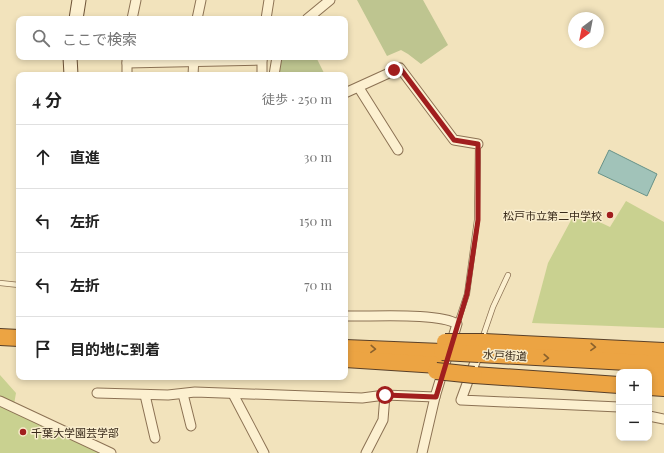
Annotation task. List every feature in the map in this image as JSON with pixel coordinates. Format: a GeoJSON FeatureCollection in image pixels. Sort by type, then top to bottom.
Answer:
{"type":"FeatureCollection","features":[{"type":"Feature","properties":{"kind":"highway"},"geometry":{"type":"LineString","coordinates":[[0,337],[16,338]]}},
{"type":"Feature","properties":{"kind":"highway"},"geometry":{"type":"LineString","coordinates":[[400,356],[422,343],[440,358],[478,360],[664,351]]}},
{"type":"Feature","properties":{"kind":"highway","name":"水戸街道"},"geometry":{"type":"LineString","coordinates":[[348,348],[400,356],[478,360],[664,364]]}},
{"type":"Feature","properties":{"kind":"highway","name":"水戸街道"},"geometry":{"type":"LineString","coordinates":[[348,359],[400,356]]}},
{"type":"Feature","properties":{"kind":"highway"},"geometry":{"type":"LineString","coordinates":[[478,360],[616,384]]}},
{"type":"Feature","properties":{"kind":"highway","name":"水戸街道"},"geometry":{"type":"LineString","coordinates":[[478,360],[616,374]]}},
{"type":"Feature","properties":{"kind":"highway"},"geometry":{"type":"LineString","coordinates":[[652,375],[664,376]]}},
{"type":"Feature","properties":{"kind":"highway"},"geometry":{"type":"LineString","coordinates":[[652,387],[664,388]]}},
{"type":"Feature","properties":{"kind":"street"},"geometry":{"type":"LineString","coordinates":[[76,16],[79,0]]}},
{"type":"Feature","properties":{"kind":"street"},"geometry":{"type":"LineString","coordinates":[[133,16],[136,0]]}},
{"type":"Feature","properties":{"kind":"street"},"geometry":{"type":"LineString","coordinates":[[197,16],[200,0]]}},
{"type":"Feature","properties":{"kind":"street"},"geometry":{"type":"LineString","coordinates":[[266,16],[269,0]]}},
{"type":"Feature","properties":{"kind":"street"},"geometry":{"type":"LineString","coordinates":[[311,16],[330,0]]}},
{"type":"Feature","properties":{"kind":"street"},"geometry":{"type":"LineString","coordinates":[[70,60],[71,72]]}},
{"type":"Feature","properties":{"kind":"street"},"geometry":{"type":"LineString","coordinates":[[127,60],[127,72]]}},
{"type":"Feature","properties":{"kind":"street"},"geometry":{"type":"LineString","coordinates":[[193,60],[193,72]]}},
{"type":"Feature","properties":{"kind":"street"},"geometry":{"type":"LineString","coordinates":[[262,60],[262,72]]}},
{"type":"Feature","properties":{"kind":"street"},"geometry":{"type":"LineString","coordinates":[[274,72],[276,60]]}},
{"type":"Feature","properties":{"kind":"street"},"geometry":{"type":"LineString","coordinates":[[348,92],[400,68],[454,140],[478,144]]}},
{"type":"Feature","properties":{"kind":"street"},"geometry":{"type":"LineString","coordinates":[[359,88],[398,150]]}},
{"type":"Feature","properties":{"kind":"street"},"geometry":{"type":"LineString","coordinates":[[348,316],[430,318],[451,320],[457,324],[422,453]]}},
{"type":"Feature","properties":{"kind":"street"},"geometry":{"type":"LineString","coordinates":[[478,360],[461,400],[616,407]]}},
{"type":"Feature","properties":{"kind":"street"},"geometry":{"type":"LineString","coordinates":[[97,393],[145,396],[195,392],[362,398],[385,395],[436,397]]}},
{"type":"Feature","properties":{"kind":"street"},"geometry":{"type":"LineString","coordinates":[[183,394],[191,426]]}},
{"type":"Feature","properties":{"kind":"street"},"geometry":{"type":"LineString","coordinates":[[233,394],[262,446],[264,453]]}},
{"type":"Feature","properties":{"kind":"street"},"geometry":{"type":"LineString","coordinates":[[366,453],[383,420],[385,395]]}},
{"type":"Feature","properties":{"kind":"street"},"geometry":{"type":"LineString","coordinates":[[145,396],[155,438]]}},
{"type":"Feature","properties":{"kind":"street"},"geometry":{"type":"LineString","coordinates":[[0,400],[111,453]]}},
{"type":"Feature","properties":{"kind":"street"},"geometry":{"type":"LineString","coordinates":[[652,417],[664,419]]}},
{"type":"Feature","properties":{"kind":"lane"},"geometry":{"type":"LineString","coordinates":[[457,324],[467,294],[478,220],[478,144]]}},
{"type":"Feature","properties":{"kind":"lane"},"geometry":{"type":"LineString","coordinates":[[478,360],[492,307],[508,274]]}},
{"type":"Feature","properties":{"kind":"lane"},"geometry":{"type":"LineString","coordinates":[[0,284],[16,284]]}},
{"type":"Feature","properties":{"kind":"green space"},"geometry":{"type":"Polygon","coordinates":[[[357,0],[423,0],[448,45],[421,64],[401,50],[387,56],[357,0]]]}},
{"type":"Feature","properties":{"kind":"green space"},"geometry":{"type":"Polygon","coordinates":[[[281,60],[318,60],[324,72],[279,72],[281,60]]]}},
{"type":"Feature","properties":{"kind":"green space"},"geometry":{"type":"Polygon","coordinates":[[[626,201],[664,222],[664,328],[532,323],[548,263],[576,211],[610,227],[626,201]]]}},
{"type":"Feature","properties":{"kind":"green space","name":"千葉大学園芸学部"},"geometry":{"type":"Polygon","coordinates":[[[0,375],[16,393],[13,410],[102,453],[0,453],[0,375]]]}},
{"type":"Feature","properties":{"kind":"water"},"geometry":{"type":"Polygon","coordinates":[[[609,150],[657,174],[647,196],[598,173],[609,150]]]}},
{"type":"Feature","properties":{"kind":"place","name":"松戸市立第二中学校"},"geometry":{"type":"Point","coordinates":[610,215]}},
{"type":"Feature","properties":{"kind":"place","name":"千葉大学園芸学部"},"geometry":{"type":"Point","coordinates":[23,432]}},
{"type":"Feature","properties":{"kind":"route"},"geometry":{"type":"LineString","coordinates":[[385,395],[436,397],[467,294],[478,220],[478,144],[454,140],[400,68],[394,70]]}}]}
